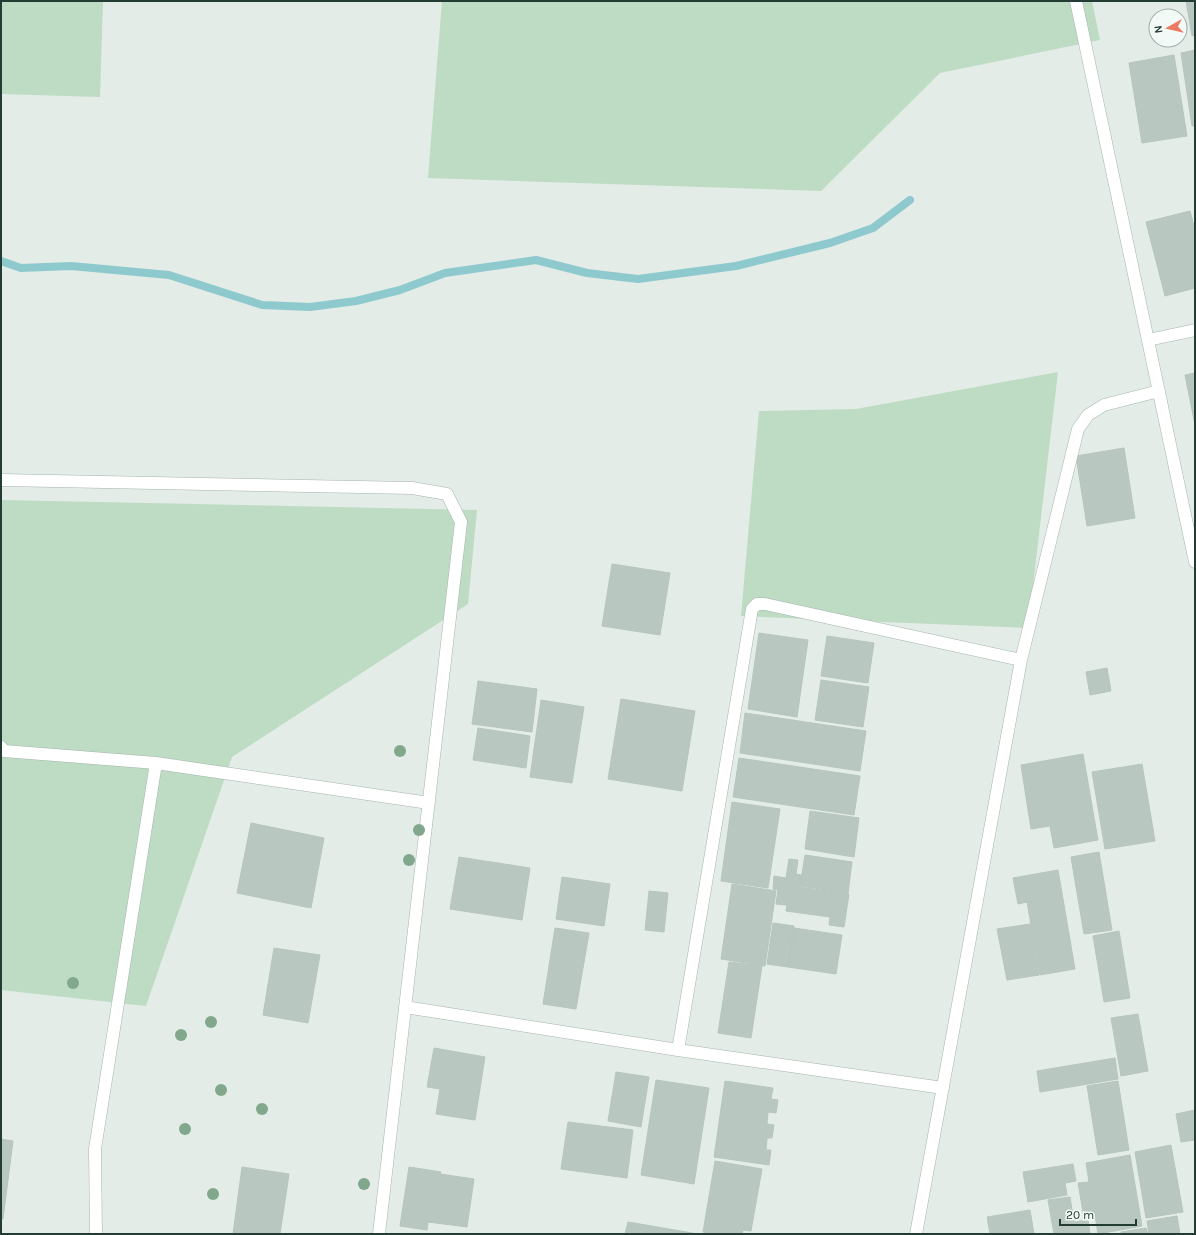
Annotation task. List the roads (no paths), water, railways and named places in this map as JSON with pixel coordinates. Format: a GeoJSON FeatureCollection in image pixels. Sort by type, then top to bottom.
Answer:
{"type":"FeatureCollection","features":[{"type":"Feature","properties":{"kind":"street"},"geometry":{"type":"LineString","coordinates":[[1076,1],[1195,562]]}},
{"type":"Feature","properties":{"kind":"street"},"geometry":{"type":"LineString","coordinates":[[1148,340],[1195,330]]}},
{"type":"Feature","properties":{"kind":"street"},"geometry":{"type":"LineString","coordinates":[[916,1234],[1021,660],[1078,429],[1088,415],[1104,405],[1159,391]]}},
{"type":"Feature","properties":{"kind":"street"},"geometry":{"type":"LineString","coordinates":[[1,480],[412,488],[447,494],[462,522],[379,1234]]}},
{"type":"Feature","properties":{"kind":"street"},"geometry":{"type":"LineString","coordinates":[[678,1050],[752,609],[758,604],[765,604],[1021,660]]}},
{"type":"Feature","properties":{"kind":"street"},"geometry":{"type":"LineString","coordinates":[[1,747],[4,751],[156,763],[429,803]]}},
{"type":"Feature","properties":{"kind":"street"},"geometry":{"type":"LineString","coordinates":[[96,1234],[94,1148],[156,763]]}},
{"type":"Feature","properties":{"kind":"street"},"geometry":{"type":"LineString","coordinates":[[405,1007],[678,1050],[943,1088]]}},
{"type":"Feature","properties":{"kind":"waterway"},"geometry":{"type":"LineString","coordinates":[[1,261],[21,268],[71,266],[169,275],[262,305],[310,307],[356,301],[400,290],[445,273],[536,260],[587,273],[638,279],[736,266],[830,243],[873,228],[910,200]]}}]}
